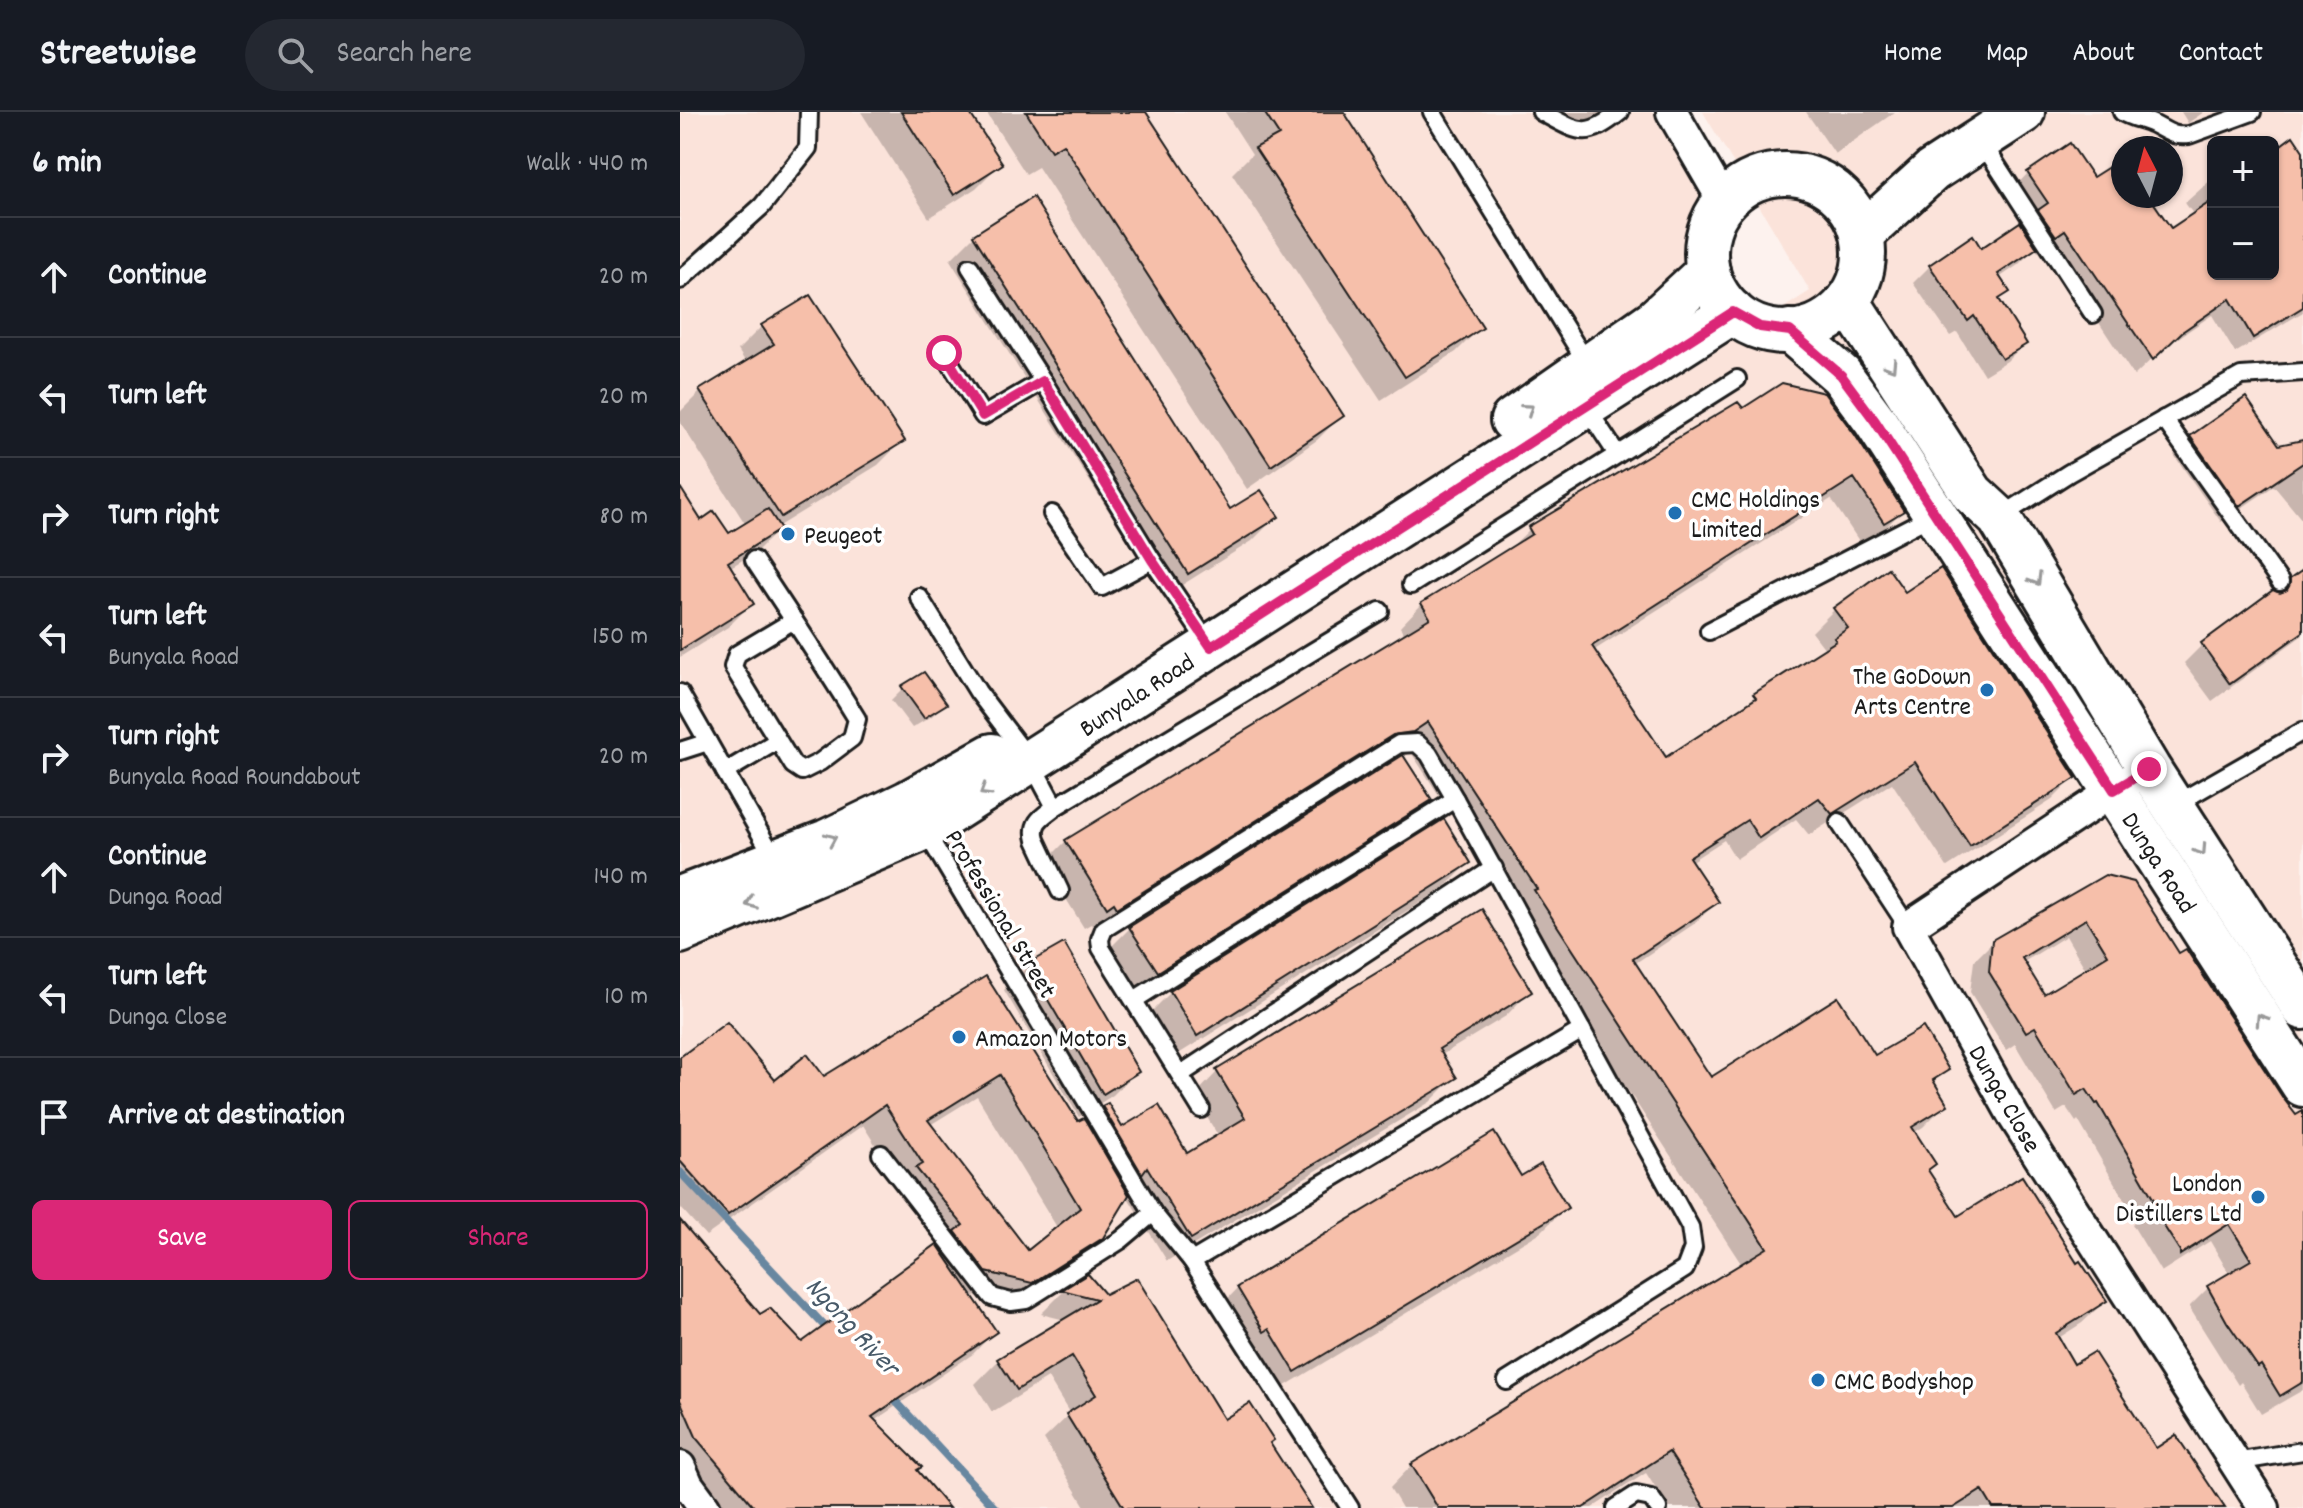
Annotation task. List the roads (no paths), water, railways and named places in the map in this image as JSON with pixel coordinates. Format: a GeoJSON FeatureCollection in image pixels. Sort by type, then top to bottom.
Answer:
{"type":"FeatureCollection","features":[{"type":"Feature","properties":{"kind":"main road"},"geometry":{"type":"LineString","coordinates":[[1863,234],[1932,171],[2023,112]]}},
{"type":"Feature","properties":{"kind":"main road"},"geometry":{"type":"LineString","coordinates":[[1834,190],[1932,171]]}},
{"type":"Feature","properties":{"kind":"main road"},"geometry":{"type":"LineString","coordinates":[[1777,174],[1807,177],[1834,190],[1852,210],[1863,234],[1865,258],[1860,280],[1848,301],[1823,323],[1790,331],[1760,327],[1733,312],[1717,294],[1708,271],[1706,247],[1712,223],[1724,202],[1748,183],[1777,174]]}},
{"type":"Feature","properties":{"kind":"main road","name":"Bunyala Road"},"geometry":{"type":"LineString","coordinates":[[1587,386],[1708,271]]}},
{"type":"Feature","properties":{"kind":"main road","name":"Dunga Road"},"geometry":{"type":"LineString","coordinates":[[1848,301],[1963,506],[2132,779],[2303,1085]]}},
{"type":"Feature","properties":{"kind":"main road","name":"Bunyala Road"},"geometry":{"type":"LineString","coordinates":[[680,932],[916,816],[1204,636],[1487,437],[1733,312]]}},
{"type":"Feature","properties":{"kind":"main road","name":"Dunga Road"},"geometry":{"type":"LineString","coordinates":[[1790,331],[1841,375],[1875,421],[1963,506],[2132,779],[2173,806],[2303,1008]]}},
{"type":"Feature","properties":{"kind":"main road","name":"Bunyala Road"},"geometry":{"type":"LineString","coordinates":[[680,898],[827,841],[916,816]]}},
{"type":"Feature","properties":{"kind":"street"},"geometry":{"type":"LineString","coordinates":[[1672,112],[1724,202]]}},
{"type":"Feature","properties":{"kind":"street"},"geometry":{"type":"LineString","coordinates":[[1908,927],[2132,779]]}},
{"type":"Feature","properties":{"kind":"street","name":"Dunga Close"},"geometry":{"type":"LineString","coordinates":[[1908,927],[2014,1117],[2264,1508]]}},
{"type":"Feature","properties":{"kind":"lane"},"geometry":{"type":"LineString","coordinates":[[680,280],[762,206],[808,148],[809,112]]}},
{"type":"Feature","properties":{"kind":"lane"},"geometry":{"type":"LineString","coordinates":[[1432,112],[1587,386],[1617,454]]}},
{"type":"Feature","properties":{"kind":"lane"},"geometry":{"type":"LineString","coordinates":[[1541,112],[1576,130],[1588,131],[1601,127],[1620,112]]}},
{"type":"Feature","properties":{"kind":"lane"},"geometry":{"type":"LineString","coordinates":[[2122,112],[2153,118],[2167,134],[2189,135],[2252,112]]}},
{"type":"Feature","properties":{"kind":"lane"},"geometry":{"type":"LineString","coordinates":[[1980,140],[2093,314]]}},
{"type":"Feature","properties":{"kind":"lane"},"geometry":{"type":"LineString","coordinates":[[970,267],[1152,560],[1204,636]]}},
{"type":"Feature","properties":{"kind":"lane"},"geometry":{"type":"LineString","coordinates":[[944,353],[983,416],[1043,381]]}},
{"type":"Feature","properties":{"kind":"lane"},"geometry":{"type":"LineString","coordinates":[[1709,631],[1963,506],[2069,473],[2241,376],[2303,372]]}},
{"type":"Feature","properties":{"kind":"lane"},"geometry":{"type":"LineString","coordinates":[[1411,585],[1737,379]]}},
{"type":"Feature","properties":{"kind":"lane"},"geometry":{"type":"LineString","coordinates":[[2164,419],[2280,582]]}},
{"type":"Feature","properties":{"kind":"lane"},"geometry":{"type":"LineString","coordinates":[[1052,514],[1102,587],[1152,560]]}},
{"type":"Feature","properties":{"kind":"lane"},"geometry":{"type":"LineString","coordinates":[[754,560],[794,620],[857,719],[852,738],[820,762],[802,771],[793,765],[777,741],[733,667],[737,654],[794,620]]}},
{"type":"Feature","properties":{"kind":"lane"},"geometry":{"type":"LineString","coordinates":[[919,597],[978,692],[1023,751],[1055,807]]}},
{"type":"Feature","properties":{"kind":"lane"},"geometry":{"type":"LineString","coordinates":[[1060,891],[1034,831],[1036,822],[1055,807],[1380,611]]}},
{"type":"Feature","properties":{"kind":"lane"},"geometry":{"type":"LineString","coordinates":[[680,693],[776,861]]}},
{"type":"Feature","properties":{"kind":"lane"},"geometry":{"type":"LineString","coordinates":[[2173,806],[2303,731]]}},
{"type":"Feature","properties":{"kind":"lane"},"geometry":{"type":"LineString","coordinates":[[725,772],[777,741]]}},
{"type":"Feature","properties":{"kind":"lane"},"geometry":{"type":"LineString","coordinates":[[680,751],[708,742]]}},
{"type":"Feature","properties":{"kind":"lane"},"geometry":{"type":"LineString","coordinates":[[1201,1109],[1101,948],[1104,929],[1399,744],[1417,743],[1429,754],[1494,868],[1690,1227],[1693,1248],[1685,1269],[1507,1381]]}},
{"type":"Feature","properties":{"kind":"lane"},"geometry":{"type":"LineString","coordinates":[[1134,1000],[1455,799]]}},
{"type":"Feature","properties":{"kind":"lane","name":"Professional Street"},"geometry":{"type":"LineString","coordinates":[[916,816],[1153,1213],[1192,1261],[1350,1508]]}},
{"type":"Feature","properties":{"kind":"lane"},"geometry":{"type":"LineString","coordinates":[[1839,822],[1908,927]]}},
{"type":"Feature","properties":{"kind":"lane"},"geometry":{"type":"LineString","coordinates":[[1181,1074],[1494,868]]}},
{"type":"Feature","properties":{"kind":"lane"},"geometry":{"type":"LineString","coordinates":[[1192,1261],[1582,1030]]}},
{"type":"Feature","properties":{"kind":"lane"},"geometry":{"type":"LineString","coordinates":[[881,1154],[992,1297],[1011,1302],[1026,1300],[1068,1274],[1121,1240],[1153,1213]]}},
{"type":"Feature","properties":{"kind":"lane"},"geometry":{"type":"LineString","coordinates":[[2235,1462],[2303,1451]]}},
{"type":"Feature","properties":{"kind":"lane"},"geometry":{"type":"LineString","coordinates":[[1616,1508],[1636,1495],[1651,1498],[1658,1508]]}},
{"type":"Feature","properties":{"kind":"waterway","name":"Ngong River"},"geometry":{"type":"LineString","coordinates":[[680,1172],[830,1332]]}},
{"type":"Feature","properties":{"kind":"waterway","name":"Ngong River"},"geometry":{"type":"LineString","coordinates":[[889,1394],[995,1508]]}},
{"type":"Feature","properties":{"kind":"place","name":"CMC Holdings Limited"},"geometry":{"type":"Point","coordinates":[1675,513]}},
{"type":"Feature","properties":{"kind":"place","name":"Peugeot"},"geometry":{"type":"Point","coordinates":[788,534]}},
{"type":"Feature","properties":{"kind":"place","name":"The GoDown Arts Centre"},"geometry":{"type":"Point","coordinates":[1987,690]}},
{"type":"Feature","properties":{"kind":"place","name":"Amazon Motors"},"geometry":{"type":"Point","coordinates":[959,1037]}},
{"type":"Feature","properties":{"kind":"place","name":"London Distillers Ltd"},"geometry":{"type":"Point","coordinates":[2258,1197]}},
{"type":"Feature","properties":{"kind":"place","name":"CMC Bodyshop"},"geometry":{"type":"Point","coordinates":[1818,1380]}}]}
